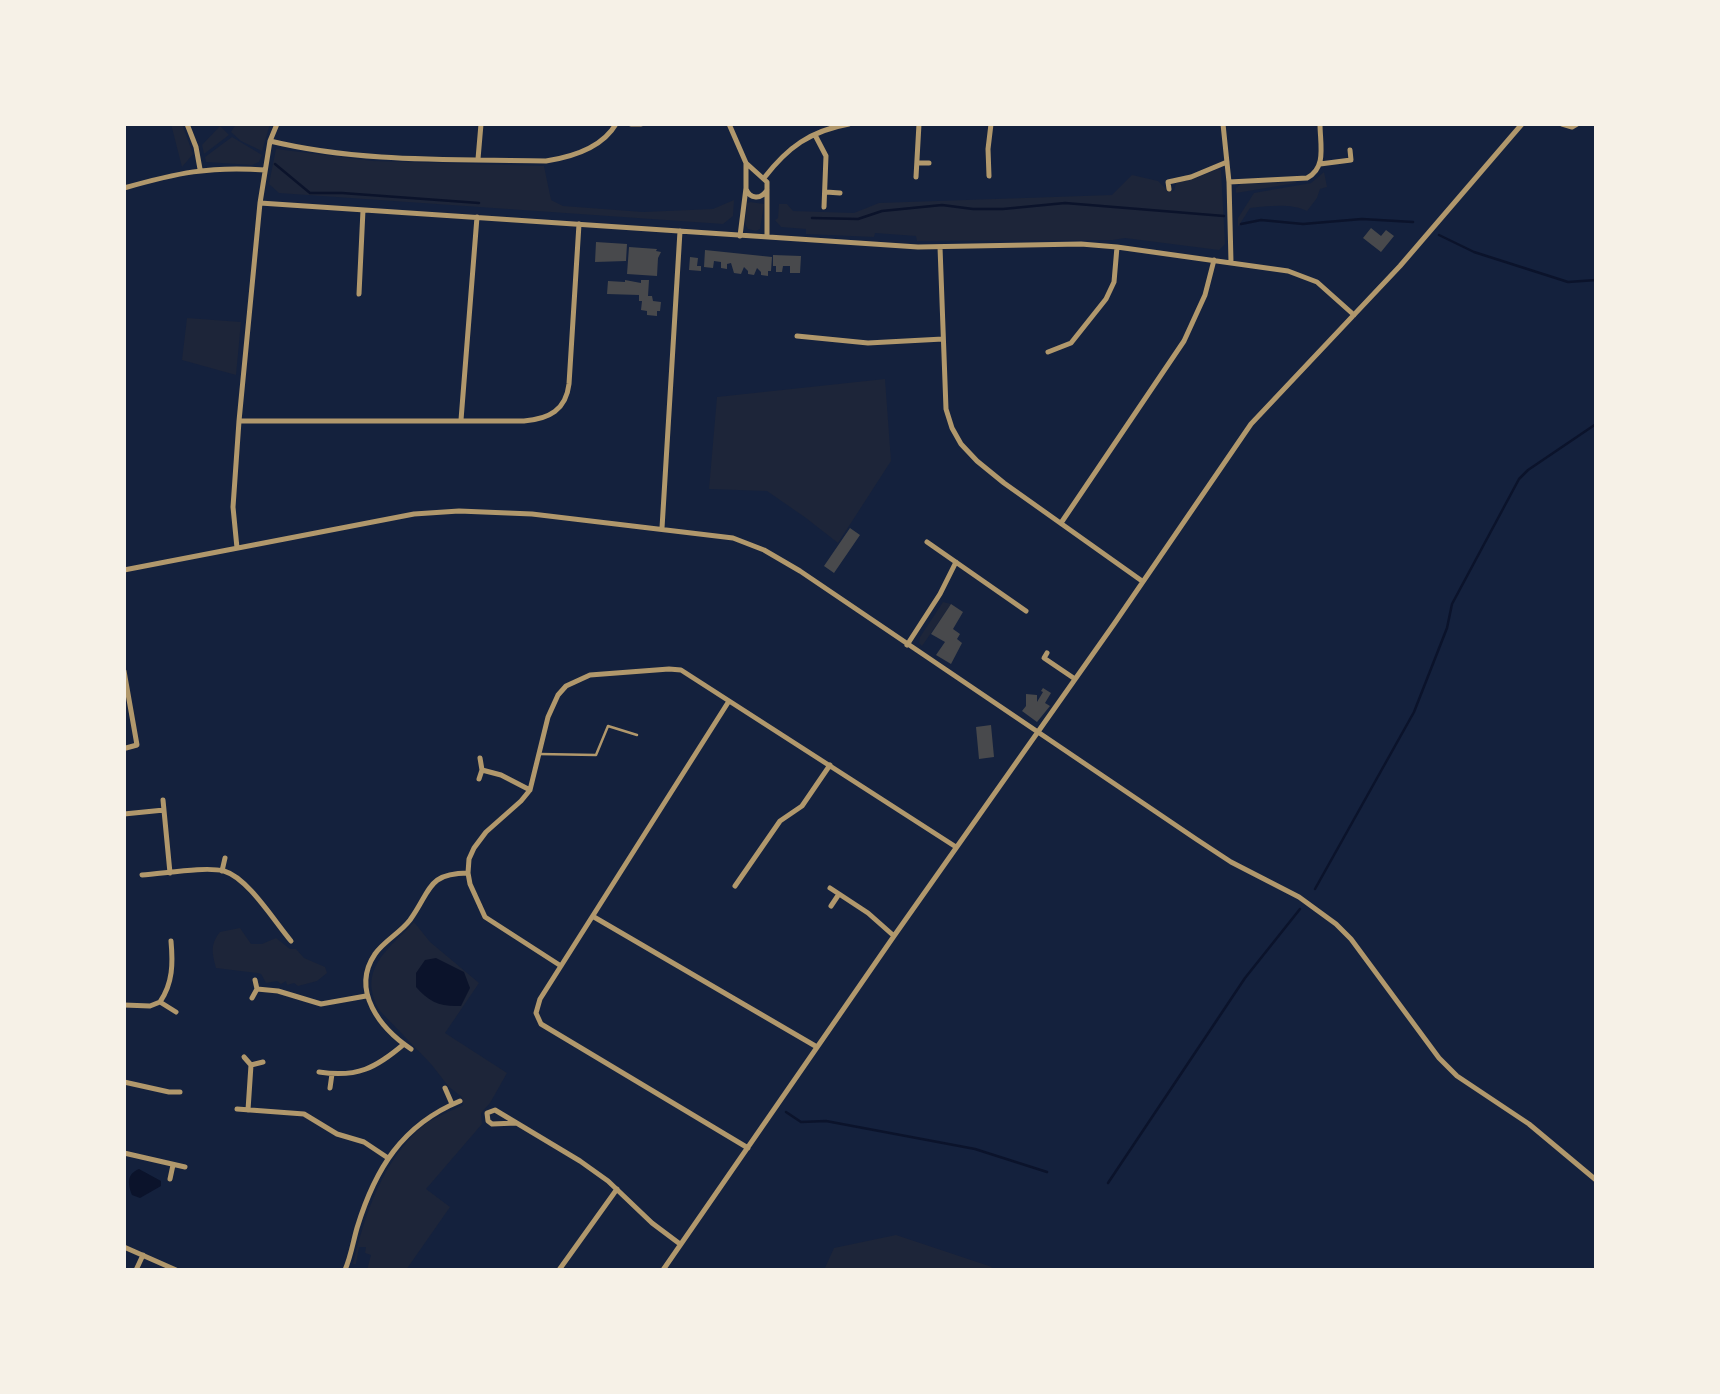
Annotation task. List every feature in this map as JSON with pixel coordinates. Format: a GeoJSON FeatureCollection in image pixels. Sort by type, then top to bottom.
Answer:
{"type":"FeatureCollection","features":[{"type":"Feature","properties":{"kind":"street"},"geometry":{"type":"LineString","coordinates":[[187,124],[200,169]]}},
{"type":"Feature","properties":{"kind":"street"},"geometry":{"type":"LineString","coordinates":[[237,548],[233,507],[239,421],[260,203],[270,141],[277,124]]}},
{"type":"Feature","properties":{"kind":"street"},"geometry":{"type":"LineString","coordinates":[[478,159],[481,124]]}},
{"type":"Feature","properties":{"kind":"street"},"geometry":{"type":"LineString","coordinates":[[270,141],[303,149],[363,157],[546,161],[569,157],[595,144],[617,124]]}},
{"type":"Feature","properties":{"kind":"street"},"geometry":{"type":"LineString","coordinates":[[631,124],[641,124]]}},
{"type":"Feature","properties":{"kind":"street"},"geometry":{"type":"LineString","coordinates":[[729,124],[746,163],[740,236]]}},
{"type":"Feature","properties":{"kind":"street"},"geometry":{"type":"LineString","coordinates":[[762,177],[785,152],[829,126],[849,124]]}},
{"type":"Feature","properties":{"kind":"street"},"geometry":{"type":"LineString","coordinates":[[916,177],[919,124]]}},
{"type":"Feature","properties":{"kind":"street"},"geometry":{"type":"LineString","coordinates":[[989,176],[990,124]]}},
{"type":"Feature","properties":{"kind":"street"},"geometry":{"type":"LineString","coordinates":[[1223,124],[1229,183],[1231,262]]}},
{"type":"Feature","properties":{"kind":"street"},"geometry":{"type":"LineString","coordinates":[[1229,183],[1307,178],[1315,173],[1320,164],[1320,124]]}},
{"type":"Feature","properties":{"kind":"street"},"geometry":{"type":"LineString","coordinates":[[663,1270],[1251,424],[1400,265],[1522,124]]}},
{"type":"Feature","properties":{"kind":"street"},"geometry":{"type":"LineString","coordinates":[[1562,124],[1572,127],[1577,124]]}},
{"type":"Feature","properties":{"kind":"street"},"geometry":{"type":"LineString","coordinates":[[815,135],[826,156],[824,207]]}},
{"type":"Feature","properties":{"kind":"street"},"geometry":{"type":"LineString","coordinates":[[1320,164],[1351,160],[1350,150]]}},
{"type":"Feature","properties":{"kind":"street"},"geometry":{"type":"LineString","coordinates":[[1169,189],[1168,182],[1191,177],[1227,162]]}},
{"type":"Feature","properties":{"kind":"street"},"geometry":{"type":"LineString","coordinates":[[746,163],[762,177],[768,187],[767,237]]}},
{"type":"Feature","properties":{"kind":"street"},"geometry":{"type":"LineString","coordinates":[[917,163],[929,163]]}},
{"type":"Feature","properties":{"kind":"street"},"geometry":{"type":"LineString","coordinates":[[124,188],[200,169],[265,170]]}},
{"type":"Feature","properties":{"kind":"street"},"geometry":{"type":"LineString","coordinates":[[746,185],[752,176],[762,177]]}},
{"type":"Feature","properties":{"kind":"street"},"geometry":{"type":"LineString","coordinates":[[746,185],[750,195],[758,197],[764,194],[768,187]]}},
{"type":"Feature","properties":{"kind":"street"},"geometry":{"type":"LineString","coordinates":[[825,192],[840,193]]}},
{"type":"Feature","properties":{"kind":"street"},"geometry":{"type":"LineString","coordinates":[[260,203],[940,247],[1081,244],[1117,247],[1231,262],[1301,275],[1317,282],[1354,315]]}},
{"type":"Feature","properties":{"kind":"street"},"geometry":{"type":"LineString","coordinates":[[359,294],[363,210]]}},
{"type":"Feature","properties":{"kind":"street"},"geometry":{"type":"LineString","coordinates":[[461,420],[477,218]]}},
{"type":"Feature","properties":{"kind":"street"},"geometry":{"type":"LineString","coordinates":[[239,421],[535,420],[555,413],[563,403],[569,384],[579,224]]}},
{"type":"Feature","properties":{"kind":"street"},"geometry":{"type":"LineString","coordinates":[[662,528],[680,231]]}},
{"type":"Feature","properties":{"kind":"street"},"geometry":{"type":"LineString","coordinates":[[940,247],[946,409],[961,444],[977,461],[1004,482],[1142,581]]}},
{"type":"Feature","properties":{"kind":"street"},"geometry":{"type":"LineString","coordinates":[[1048,352],[1071,343],[1106,299],[1114,282],[1117,247]]}},
{"type":"Feature","properties":{"kind":"street"},"geometry":{"type":"LineString","coordinates":[[1061,523],[1184,341],[1205,295],[1214,260]]}},
{"type":"Feature","properties":{"kind":"street"},"geometry":{"type":"LineString","coordinates":[[797,335],[868,343],[943,339]]}},
{"type":"Feature","properties":{"kind":"street"},"geometry":{"type":"LineString","coordinates":[[124,570],[435,511],[532,514],[662,528],[733,538],[764,550],[800,571],[1220,854],[1299,897],[1327,917],[1351,939],[1423,1038],[1457,1076],[1529,1124],[1596,1180]]}},
{"type":"Feature","properties":{"kind":"street"},"geometry":{"type":"LineString","coordinates":[[927,542],[1026,611]]}},
{"type":"Feature","properties":{"kind":"street"},"geometry":{"type":"LineString","coordinates":[[907,645],[940,594],[956,562]]}},
{"type":"Feature","properties":{"kind":"street"},"geometry":{"type":"LineString","coordinates":[[1047,653],[1044,658],[1076,679]]}},
{"type":"Feature","properties":{"kind":"street"},"geometry":{"type":"LineString","coordinates":[[561,966],[485,917],[473,893],[468,873],[474,848],[486,832],[521,802],[530,790],[548,717],[558,695],[566,685],[590,675],[669,668],[681,670],[956,847]]}},
{"type":"Feature","properties":{"kind":"street"},"geometry":{"type":"LineString","coordinates":[[124,671],[137,745],[126,748]]}},
{"type":"Feature","properties":{"kind":"street"},"geometry":{"type":"LineString","coordinates":[[729,701],[561,966],[537,1008],[537,1019],[541,1024],[748,1148]]}},
{"type":"Feature","properties":{"kind":"street"},"geometry":{"type":"LineString","coordinates":[[479,779],[482,770],[480,758]]}},
{"type":"Feature","properties":{"kind":"street"},"geometry":{"type":"LineString","coordinates":[[735,886],[780,821],[802,807],[830,765]]}},
{"type":"Feature","properties":{"kind":"street"},"geometry":{"type":"LineString","coordinates":[[482,770],[501,775],[530,790]]}},
{"type":"Feature","properties":{"kind":"street"},"geometry":{"type":"LineString","coordinates":[[163,800],[170,873]]}},
{"type":"Feature","properties":{"kind":"street"},"geometry":{"type":"LineString","coordinates":[[124,814],[164,810]]}},
{"type":"Feature","properties":{"kind":"street"},"geometry":{"type":"LineString","coordinates":[[222,871],[225,858]]}},
{"type":"Feature","properties":{"kind":"street"},"geometry":{"type":"LineString","coordinates":[[142,875],[222,871],[247,886],[291,941]]}},
{"type":"Feature","properties":{"kind":"street"},"geometry":{"type":"LineString","coordinates":[[411,1049],[380,1020],[366,996],[367,973],[377,952],[408,922],[436,880],[450,873],[468,873]]}},
{"type":"Feature","properties":{"kind":"street"},"geometry":{"type":"LineString","coordinates":[[734,873],[740,878]]}},
{"type":"Feature","properties":{"kind":"street"},"geometry":{"type":"LineString","coordinates":[[830,888],[868,913],[894,936]]}},
{"type":"Feature","properties":{"kind":"street"},"geometry":{"type":"LineString","coordinates":[[831,906],[839,894]]}},
{"type":"Feature","properties":{"kind":"street"},"geometry":{"type":"LineString","coordinates":[[594,916],[817,1047]]}},
{"type":"Feature","properties":{"kind":"street"},"geometry":{"type":"LineString","coordinates":[[272,932],[278,926]]}},
{"type":"Feature","properties":{"kind":"street"},"geometry":{"type":"LineString","coordinates":[[124,1005],[150,1006],[160,1002],[167,990],[172,971],[171,941]]}},
{"type":"Feature","properties":{"kind":"street"},"geometry":{"type":"LineString","coordinates":[[163,952],[172,951]]}},
{"type":"Feature","properties":{"kind":"street"},"geometry":{"type":"LineString","coordinates":[[252,998],[257,989],[255,979]]}},
{"type":"Feature","properties":{"kind":"street"},"geometry":{"type":"LineString","coordinates":[[257,989],[278,991],[321,1004],[366,996]]}},
{"type":"Feature","properties":{"kind":"street"},"geometry":{"type":"LineString","coordinates":[[160,1002],[176,1012]]}},
{"type":"Feature","properties":{"kind":"street"},"geometry":{"type":"LineString","coordinates":[[319,1072],[347,1074],[369,1069],[384,1061],[404,1044]]}},
{"type":"Feature","properties":{"kind":"street"},"geometry":{"type":"LineString","coordinates":[[244,1058],[251,1065],[248,1110]]}},
{"type":"Feature","properties":{"kind":"street"},"geometry":{"type":"LineString","coordinates":[[251,1065],[263,1062]]}},
{"type":"Feature","properties":{"kind":"street"},"geometry":{"type":"LineString","coordinates":[[330,1088],[332,1074]]}},
{"type":"Feature","properties":{"kind":"street"},"geometry":{"type":"LineString","coordinates":[[156,1089],[158,1079]]}},
{"type":"Feature","properties":{"kind":"street"},"geometry":{"type":"LineString","coordinates":[[124,1082],[180,1092]]}},
{"type":"Feature","properties":{"kind":"street"},"geometry":{"type":"LineString","coordinates":[[445,1088],[452,1104]]}},
{"type":"Feature","properties":{"kind":"street"},"geometry":{"type":"LineString","coordinates":[[345,1270],[357,1226],[388,1158],[422,1120],[460,1101]]}},
{"type":"Feature","properties":{"kind":"street"},"geometry":{"type":"LineString","coordinates":[[237,1109],[304,1114],[337,1133],[364,1142],[388,1158]]}},
{"type":"Feature","properties":{"kind":"street"},"geometry":{"type":"LineString","coordinates":[[516,1123],[492,1124],[488,1121],[487,1113],[495,1110],[580,1161],[680,1244]]}},
{"type":"Feature","properties":{"kind":"street"},"geometry":{"type":"LineString","coordinates":[[124,1153],[185,1167]]}},
{"type":"Feature","properties":{"kind":"street"},"geometry":{"type":"LineString","coordinates":[[170,1179],[173,1165]]}},
{"type":"Feature","properties":{"kind":"street"},"geometry":{"type":"LineString","coordinates":[[559,1270],[617,1189]]}},
{"type":"Feature","properties":{"kind":"street"},"geometry":{"type":"LineString","coordinates":[[124,1247],[176,1270]]}},
{"type":"Feature","properties":{"kind":"street"},"geometry":{"type":"LineString","coordinates":[[136,1270],[143,1255]]}},
{"type":"Feature","properties":{"kind":"lane"},"geometry":{"type":"LineString","coordinates":[[539,754],[596,755],[608,726],[637,735]]}},
{"type":"Feature","properties":{"kind":"shaded area"},"geometry":{"type":"Polygon","coordinates":[[[171,124],[182,124],[193,154],[182,167],[171,124]]]}},
{"type":"Feature","properties":{"kind":"shaded area"},"geometry":{"type":"Polygon","coordinates":[[[236,124],[270,124],[262,151],[241,141],[231,132],[236,124]]]}},
{"type":"Feature","properties":{"kind":"shaded area"},"geometry":{"type":"Polygon","coordinates":[[[220,126],[229,135],[204,154],[202,145],[220,126]]]}},
{"type":"Feature","properties":{"kind":"shaded area"},"geometry":{"type":"Polygon","coordinates":[[[232,137],[262,155],[259,162],[252,165],[206,162],[205,157],[232,137]]]}},
{"type":"Feature","properties":{"kind":"shaded area"},"geometry":{"type":"Polygon","coordinates":[[[276,149],[373,161],[544,166],[551,200],[563,206],[643,212],[713,209],[734,200],[733,216],[723,224],[279,193],[269,184],[276,149]]]}},
{"type":"Feature","properties":{"kind":"shaded area"},"geometry":{"type":"Polygon","coordinates":[[[1221,170],[1225,244],[1219,250],[1125,238],[917,241],[916,236],[875,233],[874,237],[806,234],[806,229],[781,227],[775,220],[778,218],[779,204],[787,204],[793,211],[854,213],[879,203],[1112,195],[1132,175],[1158,181],[1168,191],[1174,191],[1176,183],[1221,170]]]}},
{"type":"Feature","properties":{"kind":"shaded area"},"geometry":{"type":"Polygon","coordinates":[[[1324,172],[1327,187],[1320,189],[1307,211],[1287,206],[1250,208],[1238,227],[1238,218],[1254,193],[1311,183],[1324,172]]]}},
{"type":"Feature","properties":{"kind":"shaded area"},"geometry":{"type":"Polygon","coordinates":[[[1296,182],[1236,193],[1236,188],[1241,184],[1296,182]]]}},
{"type":"Feature","properties":{"kind":"shaded area"},"geometry":{"type":"Polygon","coordinates":[[[747,203],[764,204],[760,229],[756,231],[748,229],[745,224],[747,203]]]}},
{"type":"Feature","properties":{"kind":"shaded area"},"geometry":{"type":"Polygon","coordinates":[[[187,318],[241,322],[236,375],[182,360],[187,318]]]}},
{"type":"Feature","properties":{"kind":"shaded area"},"geometry":{"type":"Polygon","coordinates":[[[885,379],[891,461],[838,543],[767,491],[709,489],[717,397],[885,379]]]}},
{"type":"Feature","properties":{"kind":"shaded area"},"geometry":{"type":"Polygon","coordinates":[[[943,602],[951,604],[922,646],[919,643],[920,637],[943,602]]]}},
{"type":"Feature","properties":{"kind":"shaded area"},"geometry":{"type":"Polygon","coordinates":[[[414,922],[430,942],[479,983],[445,1033],[507,1073],[481,1113],[482,1124],[426,1189],[450,1207],[406,1270],[367,1270],[371,1255],[365,1253],[366,1247],[359,1247],[356,1264],[353,1264],[363,1226],[387,1171],[397,1154],[424,1125],[463,1105],[462,1097],[449,1087],[431,1064],[380,1011],[374,997],[373,972],[378,962],[414,922]]]}},
{"type":"Feature","properties":{"kind":"shaded area"},"geometry":{"type":"Polygon","coordinates":[[[240,928],[251,944],[262,944],[276,938],[290,949],[296,949],[304,958],[325,967],[327,973],[317,981],[298,986],[294,983],[287,985],[286,981],[281,984],[277,981],[266,983],[261,974],[216,968],[213,949],[220,932],[240,928]]]}},
{"type":"Feature","properties":{"kind":"shaded area"},"geometry":{"type":"Polygon","coordinates":[[[436,958],[464,972],[470,988],[461,1006],[447,1006],[436,1002],[416,987],[416,973],[425,960],[436,958]]]}},
{"type":"Feature","properties":{"kind":"shaded area"},"geometry":{"type":"Polygon","coordinates":[[[139,1169],[161,1181],[161,1186],[140,1198],[132,1195],[129,1184],[132,1174],[139,1169]]]}},
{"type":"Feature","properties":{"kind":"shaded area"},"geometry":{"type":"Polygon","coordinates":[[[896,1235],[992,1267],[990,1270],[824,1270],[834,1248],[896,1235]]]}},
{"type":"Feature","properties":{"kind":"building"},"geometry":{"type":"Polygon","coordinates":[[[1371,228],[1381,236],[1386,230],[1394,236],[1381,252],[1363,238],[1371,228]]]}},
{"type":"Feature","properties":{"kind":"building"},"geometry":{"type":"Polygon","coordinates":[[[596,242],[627,244],[626,261],[595,262],[596,242]]]}},
{"type":"Feature","properties":{"kind":"building"},"geometry":{"type":"Polygon","coordinates":[[[629,247],[657,249],[656,251],[661,252],[657,276],[627,274],[629,247]]]}},
{"type":"Feature","properties":{"kind":"building"},"geometry":{"type":"Polygon","coordinates":[[[705,250],[772,257],[771,271],[768,271],[768,276],[761,275],[757,268],[754,275],[748,274],[744,267],[741,274],[734,273],[731,263],[727,264],[727,269],[721,268],[721,262],[714,261],[713,268],[704,267],[705,250]]]}},
{"type":"Feature","properties":{"kind":"building"},"geometry":{"type":"Polygon","coordinates":[[[773,255],[801,256],[800,273],[790,273],[790,266],[783,266],[782,272],[776,272],[773,255]]]}},
{"type":"Feature","properties":{"kind":"building"},"geometry":{"type":"Polygon","coordinates":[[[690,257],[698,258],[697,266],[701,266],[701,271],[689,270],[690,257]]]}},
{"type":"Feature","properties":{"kind":"building"},"geometry":{"type":"Polygon","coordinates":[[[641,280],[649,280],[648,296],[652,296],[653,301],[661,302],[657,316],[647,315],[647,311],[641,310],[642,301],[639,301],[639,295],[607,294],[608,281],[641,283],[641,280]]]}},
{"type":"Feature","properties":{"kind":"building"},"geometry":{"type":"Polygon","coordinates":[[[850,528],[860,535],[834,573],[824,566],[850,528]]]}},
{"type":"Feature","properties":{"kind":"building"},"geometry":{"type":"Polygon","coordinates":[[[951,604],[963,612],[953,629],[960,634],[957,639],[962,643],[951,664],[936,655],[945,642],[931,634],[951,604]]]}},
{"type":"Feature","properties":{"kind":"building"},"geometry":{"type":"Polygon","coordinates":[[[1043,688],[1051,693],[1045,703],[1050,706],[1037,722],[1022,711],[1026,706],[1026,694],[1037,695],[1037,702],[1043,688]]]}},
{"type":"Feature","properties":{"kind":"building"},"geometry":{"type":"Polygon","coordinates":[[[991,725],[994,757],[979,759],[976,727],[991,725]]]}},
{"type":"Feature","properties":{"kind":"waterway"},"geometry":{"type":"LineString","coordinates":[[275,164],[310,193],[479,203]]}},
{"type":"Feature","properties":{"kind":"waterway"},"geometry":{"type":"LineString","coordinates":[[812,218],[858,219],[882,211],[942,205],[1003,209],[1065,203],[1224,216]]}},
{"type":"Feature","properties":{"kind":"waterway"},"geometry":{"type":"LineString","coordinates":[[1241,224],[1261,220],[1303,224],[1362,219],[1413,222]]}},
{"type":"Feature","properties":{"kind":"waterway"},"geometry":{"type":"LineString","coordinates":[[1439,235],[1474,252],[1568,282],[1596,280]]}},
{"type":"Feature","properties":{"kind":"waterway"},"geometry":{"type":"LineString","coordinates":[[1315,889],[1414,712],[1447,628],[1452,604],[1519,479],[1596,424]]}},
{"type":"Feature","properties":{"kind":"waterway"},"geometry":{"type":"LineString","coordinates":[[1108,1183],[1245,978],[1300,909]]}},
{"type":"Feature","properties":{"kind":"waterway"},"geometry":{"type":"LineString","coordinates":[[786,1112],[801,1122],[826,1121],[975,1149],[1047,1172]]}}]}
